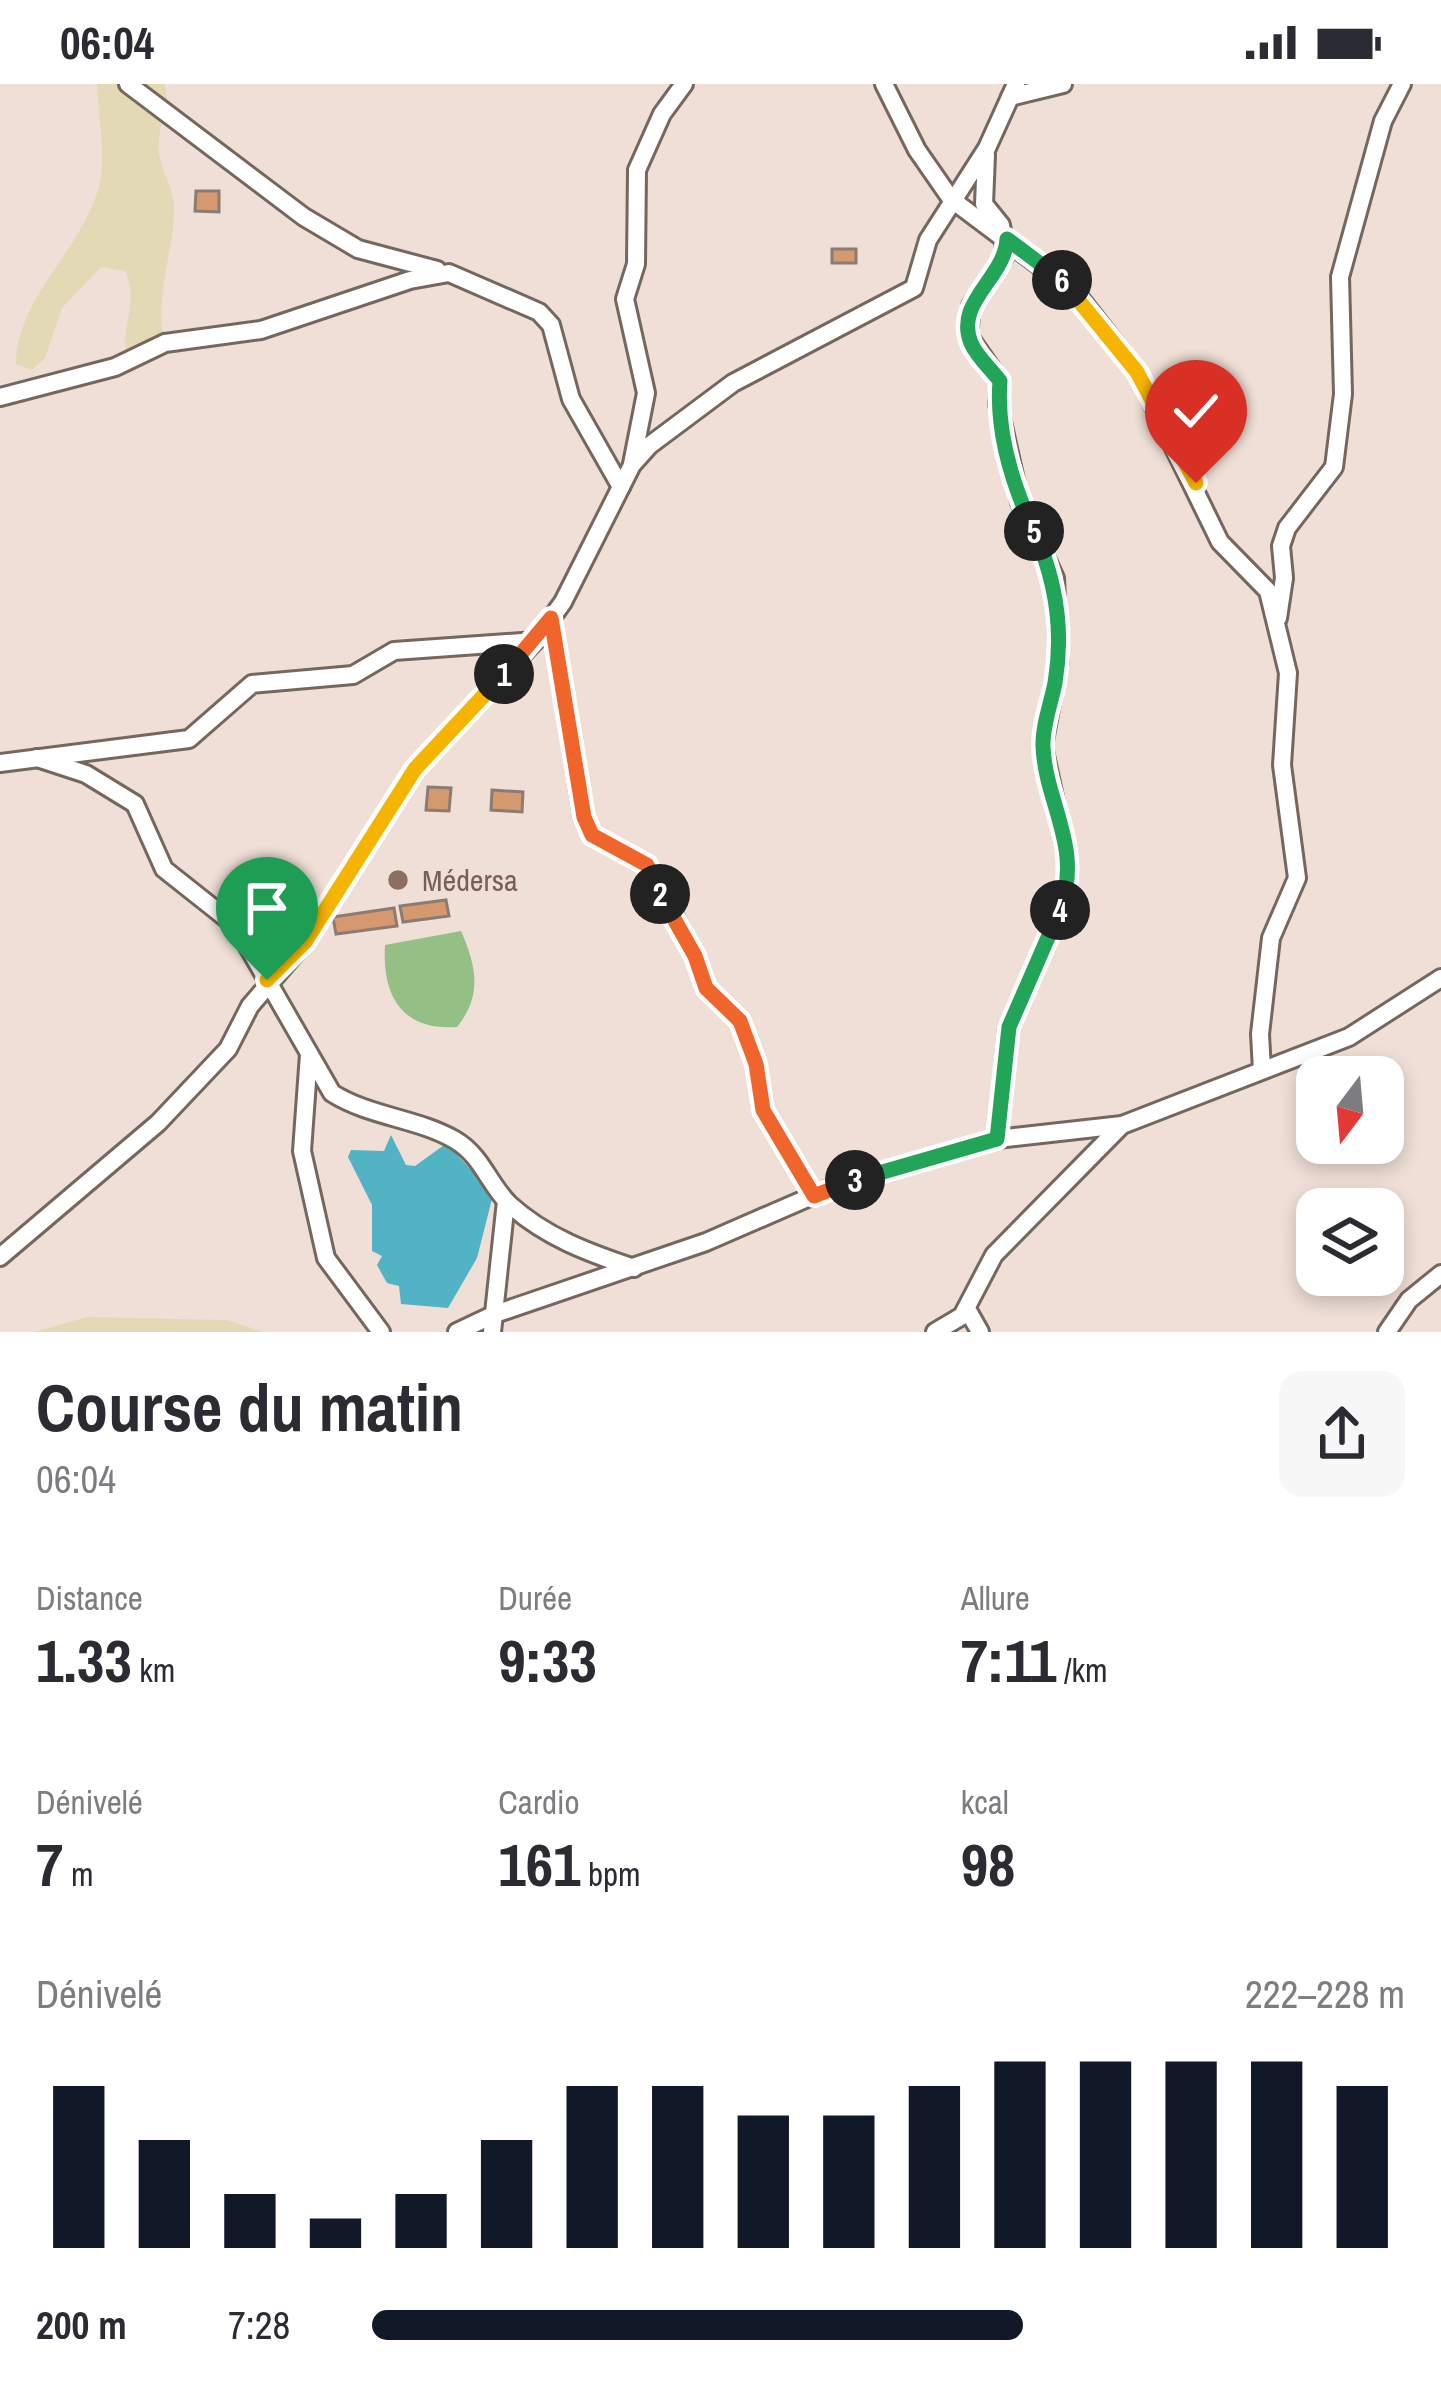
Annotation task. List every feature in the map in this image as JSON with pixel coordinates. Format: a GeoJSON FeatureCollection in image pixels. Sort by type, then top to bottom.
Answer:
{"type":"FeatureCollection","features":[{"type":"Feature","properties":{"kind":"street"},"geometry":{"type":"LineString","coordinates":[[128,84],[304,217],[358,249],[449,273],[539,312],[550,325],[571,399],[621,487]]}},
{"type":"Feature","properties":{"kind":"street"},"geometry":{"type":"LineString","coordinates":[[0,1257],[158,1123],[212,1068],[267,980],[305,942],[415,769],[551,618],[632,465],[646,393],[625,299],[635,264],[637,170],[662,114],[684,84]]}},
{"type":"Feature","properties":{"kind":"street"},"geometry":{"type":"LineString","coordinates":[[884,84],[917,150],[951,199],[1076,293],[1137,372],[1220,542],[1268,591],[1288,673],[1282,765],[1298,878],[1271,938],[1260,1034],[1262,1070]]}},
{"type":"Feature","properties":{"kind":"street"},"geometry":{"type":"LineString","coordinates":[[632,465],[693,408],[914,288],[928,240],[987,148],[1013,90],[1063,84]]}},
{"type":"Feature","properties":{"kind":"street"},"geometry":{"type":"LineString","coordinates":[[1278,620],[1284,578],[1281,546],[1287,528],[1334,466],[1343,394],[1340,277],[1383,122],[1402,84]]}},
{"type":"Feature","properties":{"kind":"street"},"geometry":{"type":"LineString","coordinates":[[987,148],[984,204],[1007,239],[999,268],[971,306],[968,335],[1000,381],[998,404],[1020,502],[1055,578],[1059,661],[1042,746],[1062,815],[1068,862],[1064,901],[1009,1027],[997,1139]]}},
{"type":"Feature","properties":{"kind":"street"},"geometry":{"type":"LineString","coordinates":[[0,398],[115,368],[166,343],[261,330],[410,280],[449,273]]}},
{"type":"Feature","properties":{"kind":"street"},"geometry":{"type":"LineString","coordinates":[[551,618],[584,817],[592,835],[647,865],[695,956],[706,988],[740,1021],[769,1123],[814,1196]]}},
{"type":"Feature","properties":{"kind":"street"},"geometry":{"type":"LineString","coordinates":[[0,763],[189,739],[252,684],[352,675],[394,652],[535,641]]}},
{"type":"Feature","properties":{"kind":"street"},"geometry":{"type":"LineString","coordinates":[[37,758],[86,774],[135,804],[164,869],[236,926],[332,1093],[356,1108],[449,1136],[472,1151],[506,1201],[559,1240],[634,1268]]}},
{"type":"Feature","properties":{"kind":"street"},"geometry":{"type":"LineString","coordinates":[[458,1332],[494,1323],[814,1196],[997,1139],[1122,1125],[1348,1037],[1441,978]]}},
{"type":"Feature","properties":{"kind":"street"},"geometry":{"type":"LineString","coordinates":[[308,1054],[302,1150],[326,1258],[381,1332]]}},
{"type":"Feature","properties":{"kind":"street"},"geometry":{"type":"LineString","coordinates":[[935,1332],[968,1309],[994,1256],[1122,1125]]}},
{"type":"Feature","properties":{"kind":"street"},"geometry":{"type":"LineString","coordinates":[[494,1323],[506,1201]]}},
{"type":"Feature","properties":{"kind":"street"},"geometry":{"type":"LineString","coordinates":[[1387,1332],[1409,1300],[1441,1274]]}},
{"type":"Feature","properties":{"kind":"street"},"geometry":{"type":"LineString","coordinates":[[968,1309],[980,1332]]}},
{"type":"Feature","properties":{"kind":"green space"},"geometry":{"type":"Polygon","coordinates":[[[461,931],[473,968],[471,1003],[457,1027],[422,1023],[409,1016],[392,994],[385,945],[461,931]]]}},
{"type":"Feature","properties":{"kind":"sand"},"geometry":{"type":"Polygon","coordinates":[[[97,84],[164,84],[166,105],[159,149],[174,212],[162,294],[165,343],[129,361],[129,283],[125,271],[101,267],[62,308],[45,358],[32,370],[16,364],[27,317],[79,233],[99,187],[102,150],[97,84]]]}},
{"type":"Feature","properties":{"kind":"sand"},"geometry":{"type":"Polygon","coordinates":[[[87,1317],[227,1320],[264,1332],[35,1332],[87,1317]]]}},
{"type":"Feature","properties":{"kind":"water"},"geometry":{"type":"Polygon","coordinates":[[[391,1135],[406,1165],[415,1166],[447,1143],[493,1195],[477,1258],[448,1308],[401,1304],[399,1286],[387,1283],[377,1265],[382,1256],[372,1251],[372,1205],[348,1157],[351,1150],[384,1151],[391,1135]]]}},
{"type":"Feature","properties":{"kind":"building"},"geometry":{"type":"Polygon","coordinates":[[[196,191],[219,191],[219,212],[195,211],[196,191]]]}},
{"type":"Feature","properties":{"kind":"building"},"geometry":{"type":"Polygon","coordinates":[[[832,249],[856,249],[856,263],[832,263],[832,249]]]}},
{"type":"Feature","properties":{"kind":"building"},"geometry":{"type":"Polygon","coordinates":[[[428,787],[451,788],[449,811],[426,810],[428,787]]]}},
{"type":"Feature","properties":{"kind":"building"},"geometry":{"type":"Polygon","coordinates":[[[492,790],[523,792],[522,812],[491,810],[492,790]]]}},
{"type":"Feature","properties":{"kind":"building"},"geometry":{"type":"Polygon","coordinates":[[[446,900],[449,916],[403,922],[400,906],[446,900]]]}},
{"type":"Feature","properties":{"kind":"building"},"geometry":{"type":"Polygon","coordinates":[[[394,908],[397,926],[336,934],[333,917],[394,908]]]}},
{"type":"Feature","properties":{"kind":"place","name":"Médersa"},"geometry":{"type":"Point","coordinates":[398,880]}},
{"type":"Feature","properties":{"kind":"route"},"geometry":{"type":"LineString","coordinates":[[267,980],[305,942],[415,769],[551,618],[584,817],[592,835],[647,865],[695,956],[706,988],[740,1021],[756,1064],[763,1110],[814,1196],[997,1139],[1009,1027],[1064,901],[1068,862],[1062,815],[1042,746],[1059,661],[1055,578],[1020,502],[998,404],[1000,381],[972,348],[968,335],[971,306],[999,268],[1007,239],[1076,293],[1137,372],[1196,483]]}}]}
